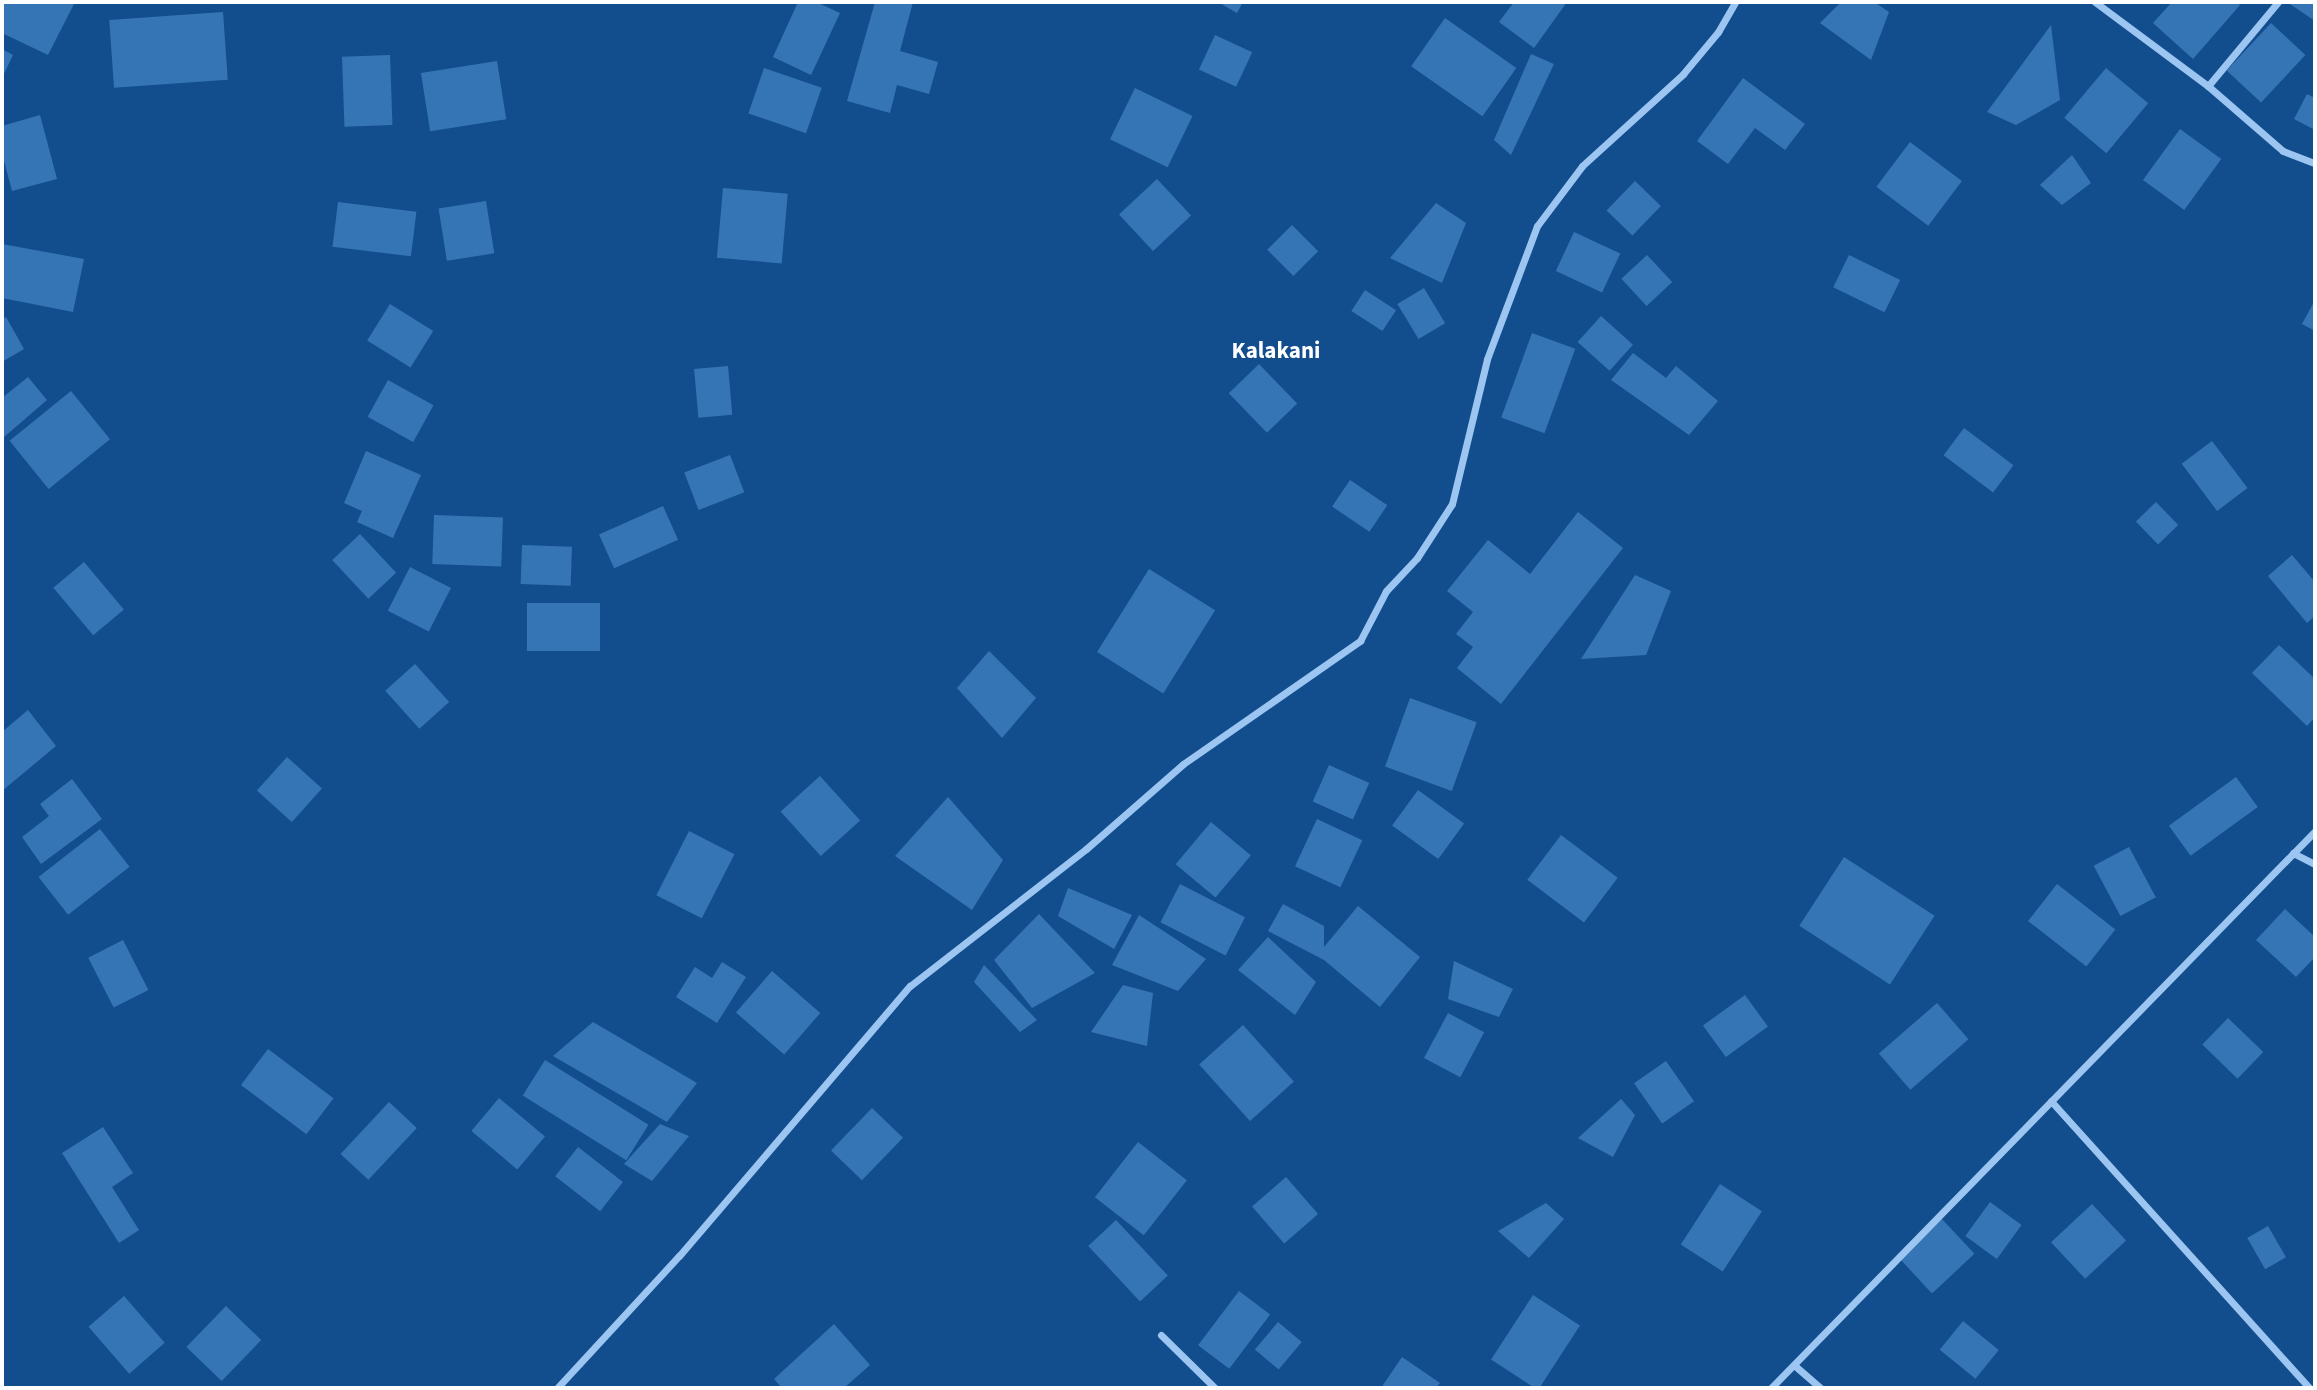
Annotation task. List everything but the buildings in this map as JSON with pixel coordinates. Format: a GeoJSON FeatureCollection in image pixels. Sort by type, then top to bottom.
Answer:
{"type":"FeatureCollection","features":[{"type":"Feature","properties":{"kind":"street"},"geometry":{"type":"LineString","coordinates":[[557,1388],[679,1256],[910,986],[1086,849],[1183,764],[1360,641],[1386,591],[1417,558],[1452,504],[1487,359],[1537,226],[1582,166],[1682,74],[1718,32],[1735,2]]}},
{"type":"Feature","properties":{"kind":"street"},"geometry":{"type":"LineString","coordinates":[[2095,2],[2208,86],[2283,150],[2315,163]]}},
{"type":"Feature","properties":{"kind":"street"},"geometry":{"type":"LineString","coordinates":[[2208,86],[2278,2]]}},
{"type":"Feature","properties":{"kind":"street"},"geometry":{"type":"LineString","coordinates":[[1771,1388],[2315,831]]}},
{"type":"Feature","properties":{"kind":"street"},"geometry":{"type":"LineString","coordinates":[[2293,853],[2315,864]]}},
{"type":"Feature","properties":{"kind":"street"},"geometry":{"type":"LineString","coordinates":[[2051,1101],[2309,1388]]}},
{"type":"Feature","properties":{"kind":"street"},"geometry":{"type":"LineString","coordinates":[[1161,1335],[1215,1388]]}},
{"type":"Feature","properties":{"kind":"street"},"geometry":{"type":"LineString","coordinates":[[1794,1365],[1820,1388]]}},
{"type":"Feature","properties":{"kind":"district","name":"Kalakani"},"geometry":{"type":"Point","coordinates":[1276,351]}}]}
